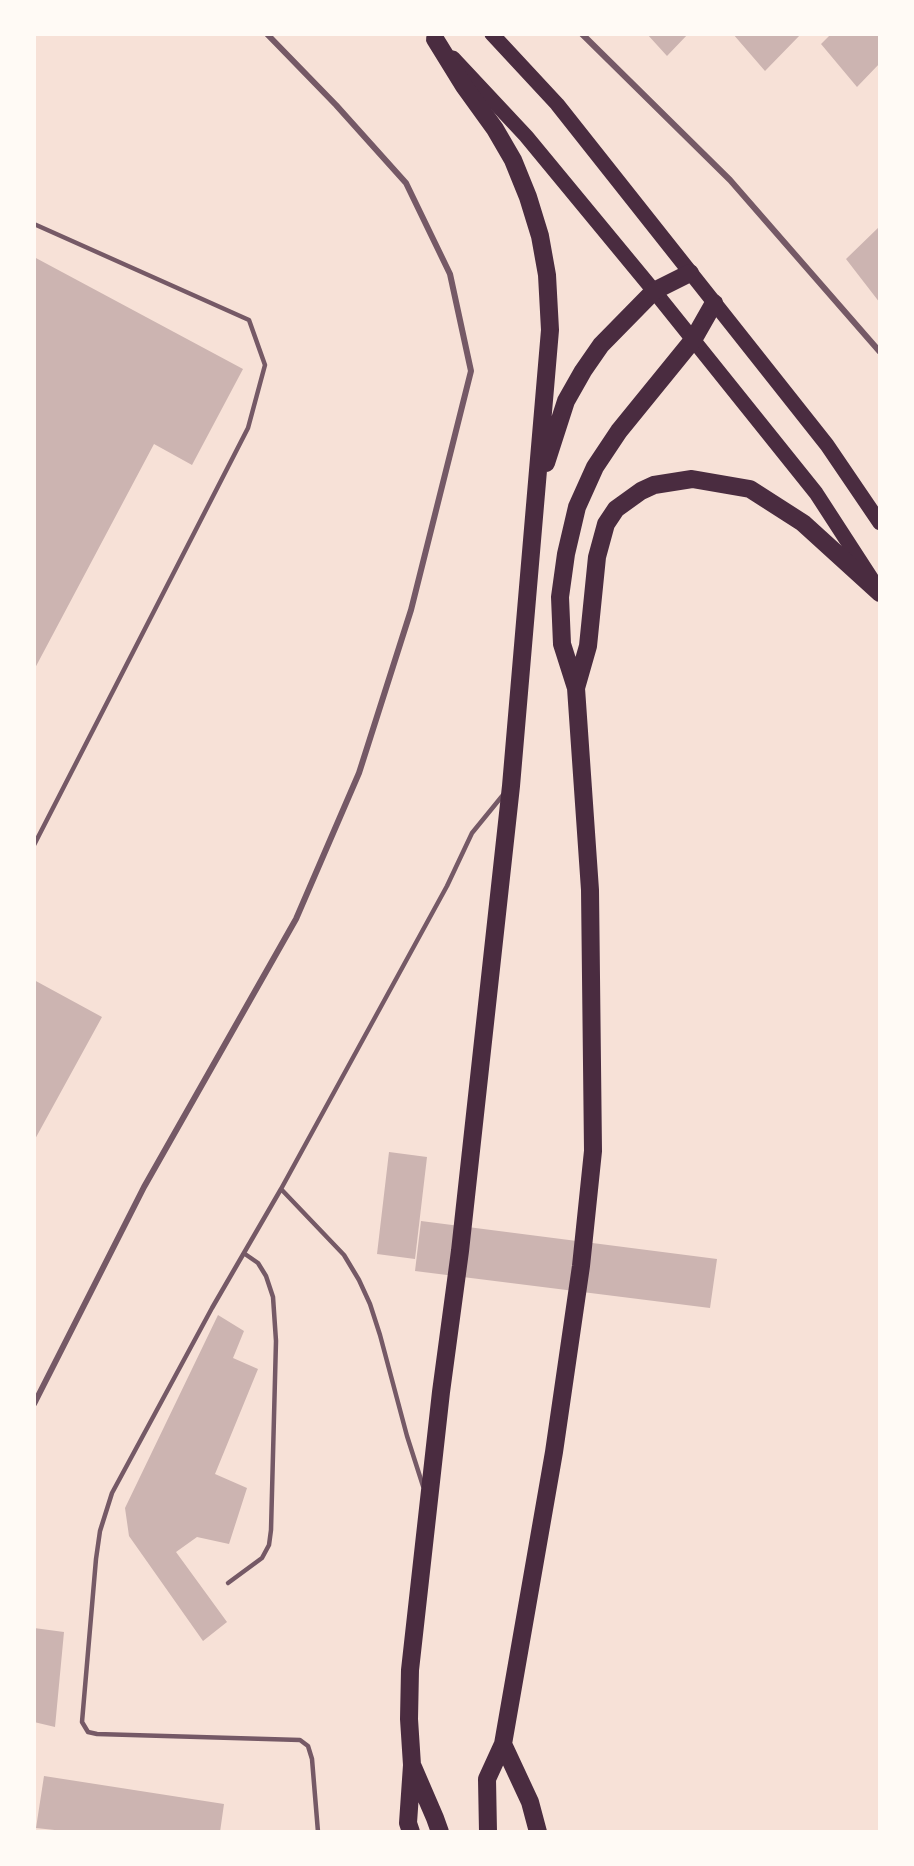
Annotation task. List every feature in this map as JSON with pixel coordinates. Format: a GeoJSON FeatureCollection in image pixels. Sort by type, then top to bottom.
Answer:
{"type":"FeatureCollection","features":[{"type":"Feature","properties":{"kind":"highway"},"geometry":{"type":"LineString","coordinates":[[411,1832],[408,1823],[412,1765],[409,1719],[410,1670],[441,1392],[460,1251],[511,786],[550,330],[547,275],[540,236],[513,160],[495,129],[432,37]]}},
{"type":"Feature","properties":{"kind":"highway"},"geometry":{"type":"LineString","coordinates":[[535,499],[566,401],[583,370],[608,338],[654,291],[690,273]]}},
{"type":"Feature","properties":{"kind":"highway"},"geometry":{"type":"LineString","coordinates":[[488,1832],[487,1779],[503,1744],[554,1452],[581,1266],[593,1151],[590,890],[576,688],[562,644],[560,597],[566,554],[578,507],[595,467],[619,431],[693,340],[714,303]]}},
{"type":"Feature","properties":{"kind":"highway"},"geometry":{"type":"LineString","coordinates":[[576,688],[588,646],[597,557],[606,524],[616,509],[641,491],[654,485],[692,479],[750,489],[803,523],[879,591]]}},
{"type":"Feature","properties":{"kind":"highway"},"geometry":{"type":"LineString","coordinates":[[503,1744],[530,1802],[537,1832]]}},
{"type":"Feature","properties":{"kind":"highway"},"geometry":{"type":"LineString","coordinates":[[412,1765],[440,1832]]}},
{"type":"Feature","properties":{"kind":"main road"},"geometry":{"type":"LineString","coordinates":[[492,34],[557,104],[826,446],[879,523]]}},
{"type":"Feature","properties":{"kind":"main road"},"geometry":{"type":"LineString","coordinates":[[432,37],[526,136],[654,291],[816,493],[879,591]]}},
{"type":"Feature","properties":{"kind":"street"},"geometry":{"type":"LineString","coordinates":[[34,1404],[144,1187],[296,919],[359,774],[411,610],[471,371],[450,273],[406,183],[336,105],[267,34]]}},
{"type":"Feature","properties":{"kind":"street"},"geometry":{"type":"LineString","coordinates":[[582,34],[730,180],[879,352]]}},
{"type":"Feature","properties":{"kind":"lane"},"geometry":{"type":"LineString","coordinates":[[34,224],[249,320],[265,365],[248,428],[34,845]]}},
{"type":"Feature","properties":{"kind":"lane"},"geometry":{"type":"LineString","coordinates":[[318,1832],[312,1759],[308,1746],[300,1740],[88,1732],[82,1722],[100,1531],[112,1493],[212,1308],[245,1254],[447,886],[472,833],[511,786]]}},
{"type":"Feature","properties":{"kind":"lane"},"geometry":{"type":"LineString","coordinates":[[281,1189],[344,1255],[359,1280],[380,1335],[407,1436],[429,1502]]}},
{"type":"Feature","properties":{"kind":"lane"},"geometry":{"type":"LineString","coordinates":[[228,1583],[262,1558],[269,1545],[271,1530],[276,1341],[273,1297],[266,1276],[258,1263],[245,1254]]}},
{"type":"Feature","properties":{"kind":"building"},"geometry":{"type":"Polygon","coordinates":[[[647,34],[688,34],[667,56],[647,34]]]}},
{"type":"Feature","properties":{"kind":"building"},"geometry":{"type":"Polygon","coordinates":[[[733,34],[801,34],[765,71],[733,34]]]}},
{"type":"Feature","properties":{"kind":"building"},"geometry":{"type":"Polygon","coordinates":[[[831,34],[880,34],[880,63],[857,87],[821,44],[831,34]]]}},
{"type":"Feature","properties":{"kind":"building"},"geometry":{"type":"Polygon","coordinates":[[[880,226],[880,303],[846,259],[880,226]]]}},
{"type":"Feature","properties":{"kind":"building"},"geometry":{"type":"Polygon","coordinates":[[[34,257],[243,369],[192,465],[154,444],[34,670],[34,257]]]}},
{"type":"Feature","properties":{"kind":"building"},"geometry":{"type":"Polygon","coordinates":[[[34,980],[102,1017],[34,1141],[34,980]]]}},
{"type":"Feature","properties":{"kind":"building"},"geometry":{"type":"Polygon","coordinates":[[[389,1152],[427,1157],[415,1259],[377,1254],[389,1152]]]}},
{"type":"Feature","properties":{"kind":"building"},"geometry":{"type":"Polygon","coordinates":[[[421,1221],[717,1259],[710,1308],[415,1271],[421,1221]]]}},
{"type":"Feature","properties":{"kind":"building"},"geometry":{"type":"Polygon","coordinates":[[[218,1315],[244,1331],[233,1358],[258,1369],[215,1474],[247,1488],[229,1544],[197,1537],[176,1552],[227,1622],[203,1641],[129,1536],[125,1508],[218,1315]]]}},
{"type":"Feature","properties":{"kind":"building"},"geometry":{"type":"Polygon","coordinates":[[[34,1628],[64,1632],[55,1727],[34,1722],[34,1628]]]}},
{"type":"Feature","properties":{"kind":"building"},"geometry":{"type":"Polygon","coordinates":[[[44,1776],[224,1804],[220,1832],[73,1832],[36,1828],[44,1776]]]}}]}
